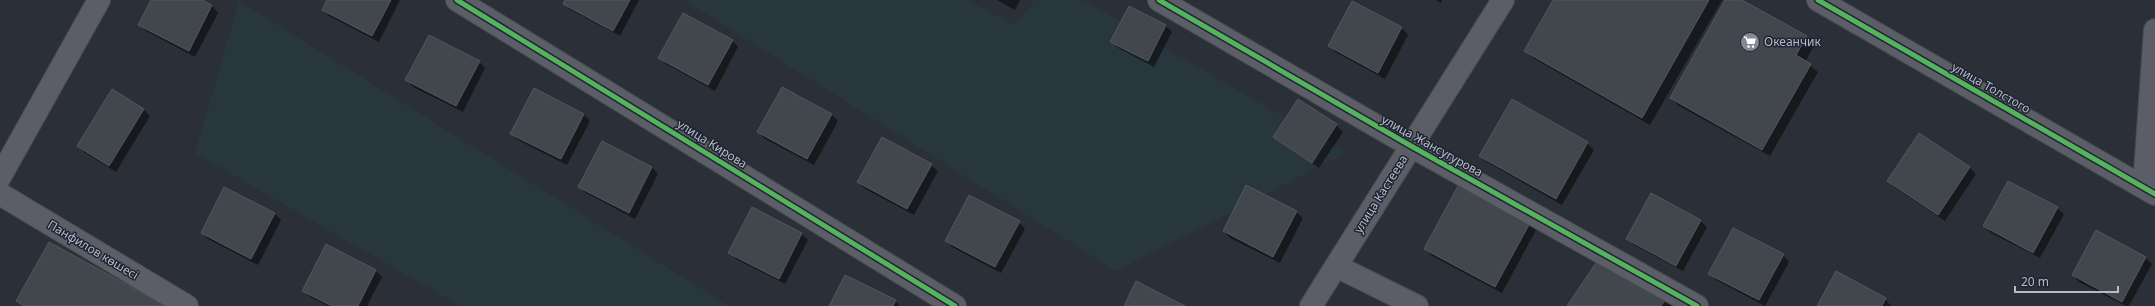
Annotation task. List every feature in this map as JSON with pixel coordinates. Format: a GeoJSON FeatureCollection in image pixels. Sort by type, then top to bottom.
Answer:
{"type":"FeatureCollection","features":[{"type":"Feature","properties":{"kind":"street"},"geometry":{"type":"LineString","coordinates":[[0,177],[99,0]]}},
{"type":"Feature","properties":{"kind":"street","name":"улица Кирова"},"geometry":{"type":"LineString","coordinates":[[457,0],[956,306]]}},
{"type":"Feature","properties":{"kind":"street","name":"улица Жансугурова"},"geometry":{"type":"LineString","coordinates":[[1158,0],[1411,146],[1697,306]]}},
{"type":"Feature","properties":{"kind":"street","name":"улица Кастеева"},"geometry":{"type":"LineString","coordinates":[[1311,306],[1503,0]]}},
{"type":"Feature","properties":{"kind":"street","name":"улица Толстого"},"geometry":{"type":"LineString","coordinates":[[1818,0],[2149,190]]}},
{"type":"Feature","properties":{"kind":"street"},"geometry":{"type":"LineString","coordinates":[[2149,190],[2155,30]]}},
{"type":"Feature","properties":{"kind":"street","name":"Панфилов көшесі"},"geometry":{"type":"LineString","coordinates":[[0,194],[187,306]]}},
{"type":"Feature","properties":{"kind":"street"},"geometry":{"type":"LineString","coordinates":[[1336,266],[1417,306]]}},
{"type":"Feature","properties":{"kind":"shaded area"},"geometry":{"type":"Polygon","coordinates":[[[684,0],[967,0],[1015,25],[1035,0],[1083,0],[1346,153],[1116,271],[684,0]]]}},
{"type":"Feature","properties":{"kind":"shaded area"},"geometry":{"type":"Polygon","coordinates":[[[239,1],[729,306],[460,306],[195,153],[239,1]]]}},
{"type":"Feature","properties":{"kind":"building"},"geometry":{"type":"Polygon","coordinates":[[[151,0],[202,0],[212,5],[189,51],[138,25],[151,0]]]}},
{"type":"Feature","properties":{"kind":"building"},"geometry":{"type":"Polygon","coordinates":[[[327,0],[391,0],[372,36],[322,10],[327,0]]]}},
{"type":"Feature","properties":{"kind":"building"},"geometry":{"type":"Polygon","coordinates":[[[565,0],[630,0],[613,31],[563,4],[565,0]]]}},
{"type":"Feature","properties":{"kind":"building"},"geometry":{"type":"Polygon","coordinates":[[[1553,0],[1709,0],[1642,118],[1524,51],[1553,0]]]}},
{"type":"Feature","properties":{"kind":"building"},"geometry":{"type":"Polygon","coordinates":[[[1725,0],[1742,0],[1807,36],[1796,55],[1811,64],[1762,150],[1670,98],[1725,0]]]}},
{"type":"Feature","properties":{"kind":"building"},"geometry":{"type":"Polygon","coordinates":[[[1352,1],[1402,27],[1378,73],[1328,46],[1352,1]]]}},
{"type":"Feature","properties":{"kind":"building"},"geometry":{"type":"Polygon","coordinates":[[[1129,6],[1166,25],[1148,61],[1110,42],[1129,6]]]}},
{"type":"Feature","properties":{"kind":"building"},"geometry":{"type":"Polygon","coordinates":[[[683,13],[733,40],[708,85],[658,58],[683,13]]]}},
{"type":"Feature","properties":{"kind":"building"},"geometry":{"type":"Polygon","coordinates":[[[429,35],[480,61],[456,106],[405,80],[429,35]]]}},
{"type":"Feature","properties":{"kind":"building"},"geometry":{"type":"Polygon","coordinates":[[[782,87],[832,114],[807,159],[757,132],[782,87]]]}},
{"type":"Feature","properties":{"kind":"building"},"geometry":{"type":"Polygon","coordinates":[[[534,88],[584,114],[561,159],[510,134],[534,88]]]}},
{"type":"Feature","properties":{"kind":"building"},"geometry":{"type":"Polygon","coordinates":[[[112,89],[144,109],[109,166],[77,146],[112,89]]]}},
{"type":"Feature","properties":{"kind":"building"},"geometry":{"type":"Polygon","coordinates":[[[1298,99],[1337,124],[1312,163],[1273,137],[1298,99]]]}},
{"type":"Feature","properties":{"kind":"building"},"geometry":{"type":"Polygon","coordinates":[[[1512,99],[1588,142],[1556,199],[1479,156],[1512,99]]]}},
{"type":"Feature","properties":{"kind":"building"},"geometry":{"type":"Polygon","coordinates":[[[1919,133],[1970,167],[1938,215],[1887,181],[1919,133]]]}},
{"type":"Feature","properties":{"kind":"building"},"geometry":{"type":"Polygon","coordinates":[[[882,137],[932,164],[907,209],[857,182],[882,137]]]}},
{"type":"Feature","properties":{"kind":"building"},"geometry":{"type":"Polygon","coordinates":[[[602,141],[652,167],[629,213],[578,187],[602,141]]]}},
{"type":"Feature","properties":{"kind":"building"},"geometry":{"type":"Polygon","coordinates":[[[2008,181],[2058,207],[2033,253],[1983,226],[2008,181]]]}},
{"type":"Feature","properties":{"kind":"building"},"geometry":{"type":"Polygon","coordinates":[[[1459,184],[1530,223],[1495,287],[1424,249],[1459,184]]]}},
{"type":"Feature","properties":{"kind":"building"},"geometry":{"type":"Polygon","coordinates":[[[1246,185],[1297,211],[1273,257],[1223,231],[1246,185]]]}},
{"type":"Feature","properties":{"kind":"building"},"geometry":{"type":"Polygon","coordinates":[[[224,187],[275,213],[251,259],[201,233],[224,187]]]}},
{"type":"Feature","properties":{"kind":"building"},"geometry":{"type":"Polygon","coordinates":[[[1651,193],[1701,220],[1676,266],[1626,239],[1651,193]]]}},
{"type":"Feature","properties":{"kind":"building"},"geometry":{"type":"Polygon","coordinates":[[[969,195],[1020,221],[995,267],[945,241],[969,195]]]}},
{"type":"Feature","properties":{"kind":"building"},"geometry":{"type":"Polygon","coordinates":[[[752,207],[802,233],[779,279],[728,253],[752,207]]]}},
{"type":"Feature","properties":{"kind":"building"},"geometry":{"type":"Polygon","coordinates":[[[1733,228],[1784,254],[1759,300],[1708,274],[1733,228]]]}},
{"type":"Feature","properties":{"kind":"building"},"geometry":{"type":"Polygon","coordinates":[[[2096,230],[2146,257],[2122,302],[2072,275],[2096,230]]]}},
{"type":"Feature","properties":{"kind":"building"},"geometry":{"type":"Polygon","coordinates":[[[49,242],[166,306],[24,306],[16,301],[49,242]]]}},
{"type":"Feature","properties":{"kind":"building"},"geometry":{"type":"Polygon","coordinates":[[[326,244],[376,270],[358,306],[332,306],[302,291],[326,244]]]}},
{"type":"Feature","properties":{"kind":"building"},"geometry":{"type":"Polygon","coordinates":[[[1602,254],[1667,298],[1661,306],[1567,306],[1602,254]]]}},
{"type":"Feature","properties":{"kind":"building"},"geometry":{"type":"Polygon","coordinates":[[[1836,271],[1886,298],[1882,306],[1817,306],[1836,271]]]}},
{"type":"Feature","properties":{"kind":"building"},"geometry":{"type":"Polygon","coordinates":[[[845,275],[896,300],[893,306],[829,306],[845,275]]]}},
{"type":"Feature","properties":{"kind":"building"},"geometry":{"type":"Polygon","coordinates":[[[1136,281],[1185,306],[1124,306],[1136,281]]]}},
{"type":"Feature","properties":{"kind":"cycle path"},"geometry":{"type":"LineString","coordinates":[[457,0],[955,306]]}},
{"type":"Feature","properties":{"kind":"cycle path"},"geometry":{"type":"LineString","coordinates":[[1159,0],[1411,146],[1697,306]]}},
{"type":"Feature","properties":{"kind":"cycle path"},"geometry":{"type":"LineString","coordinates":[[1818,0],[2155,194]]}},
{"type":"Feature","properties":{"kind":"place","name":"Океанчик"},"geometry":{"type":"Point","coordinates":[1750,42]}}]}
